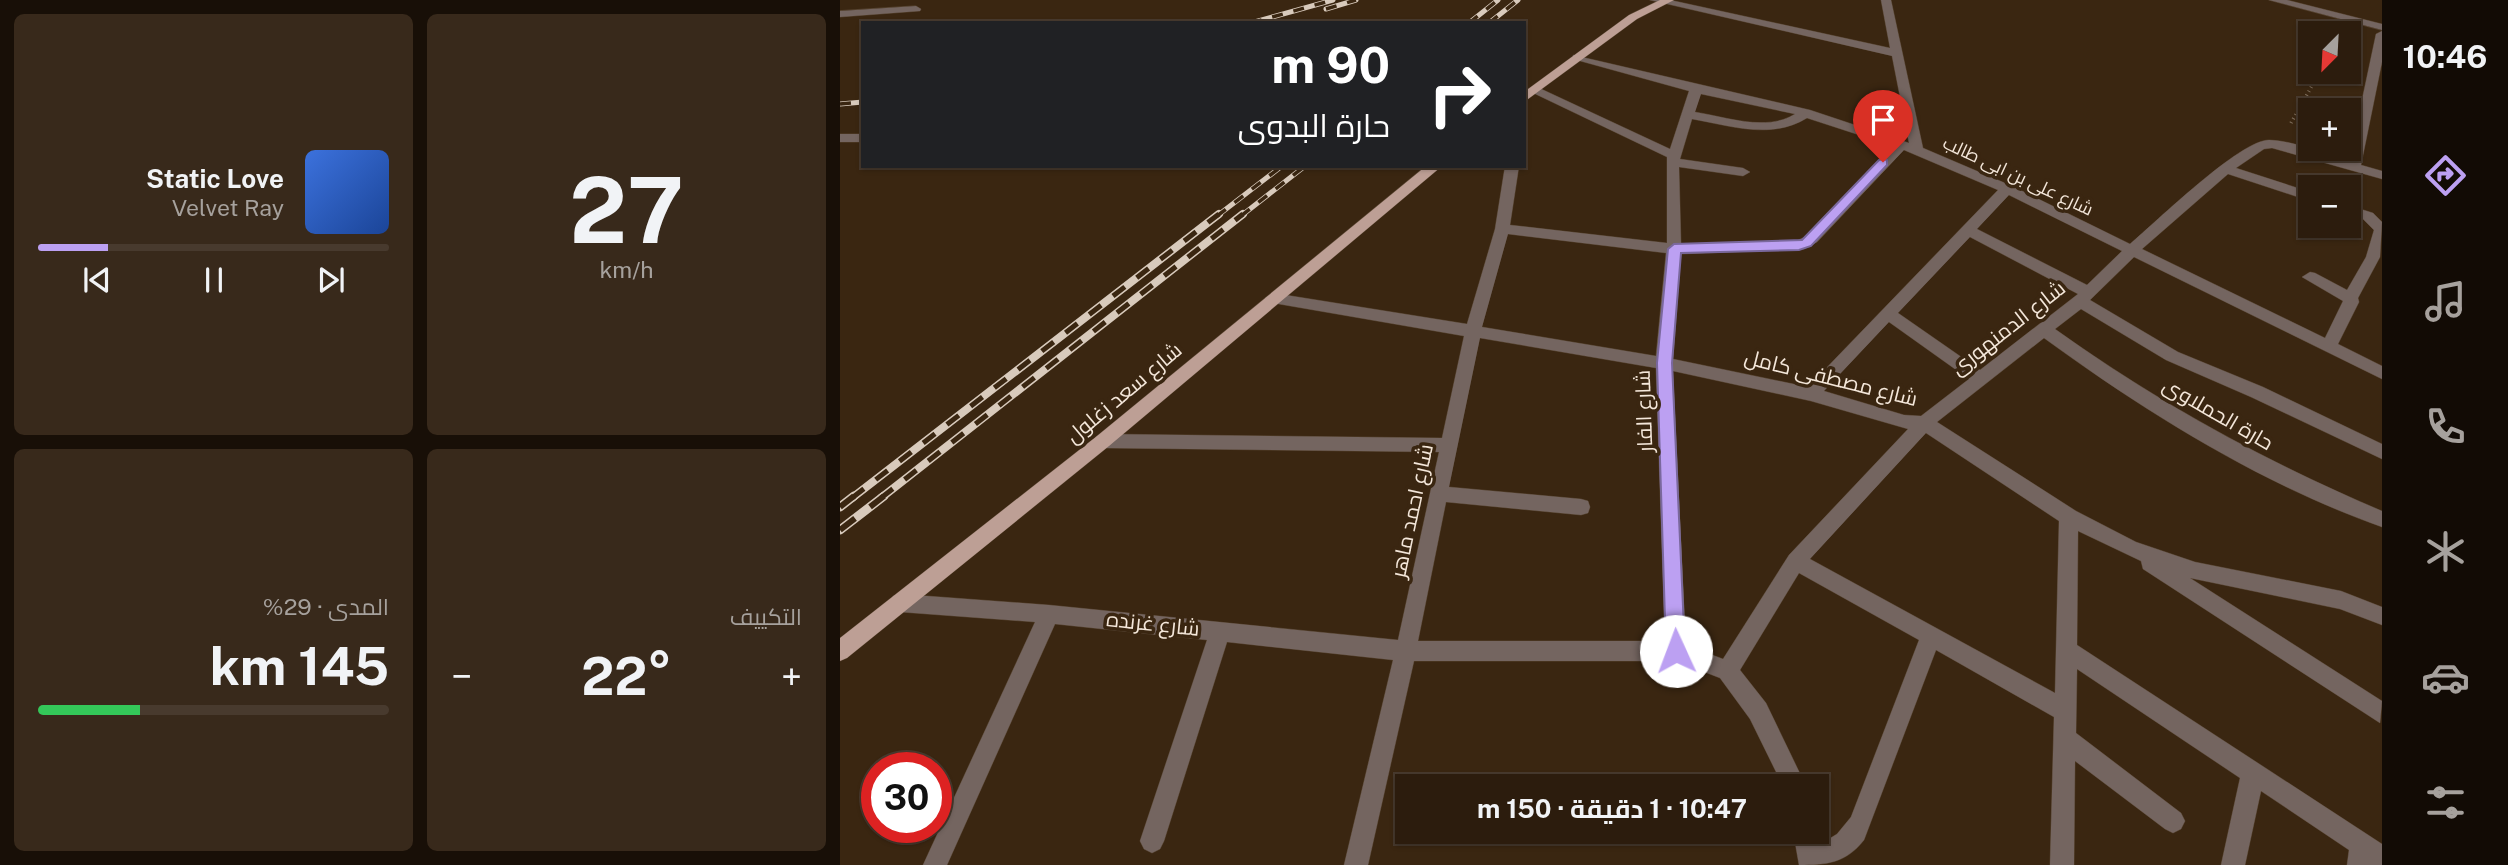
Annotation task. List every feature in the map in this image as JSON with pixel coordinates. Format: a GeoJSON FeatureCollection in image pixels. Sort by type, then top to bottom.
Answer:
{"type":"FeatureCollection","features":[{"type":"Feature","properties":{"kind":"main road"},"geometry":{"type":"LineString","coordinates":[[1633,18],[1647,0]]}},
{"type":"Feature","properties":{"kind":"main road"},"geometry":{"type":"LineString","coordinates":[[1529,94],[1633,18],[1663,1]]}},
{"type":"Feature","properties":{"kind":"main road","name":"شارع سعد زغلول"},"geometry":{"type":"LineString","coordinates":[[840,651],[1103,441],[1432,168]]}},
{"type":"Feature","properties":{"kind":"street"},"geometry":{"type":"LineString","coordinates":[[1886,0],[1917,150]]}},
{"type":"Feature","properties":{"kind":"street"},"geometry":{"type":"LineString","coordinates":[[2274,0],[2382,27]]}},
{"type":"Feature","properties":{"kind":"street"},"geometry":{"type":"LineString","coordinates":[[1663,1],[1895,52]]}},
{"type":"Feature","properties":{"kind":"street"},"geometry":{"type":"LineString","coordinates":[[840,14],[916,9]]}},
{"type":"Feature","properties":{"kind":"street"},"geometry":{"type":"LineString","coordinates":[[2354,167],[2377,85],[2382,33]]}},
{"type":"Feature","properties":{"kind":"street","name":"شارع على بن ابى طالب"},"geometry":{"type":"LineString","coordinates":[[1577,57],[1696,89],[1805,113],[1917,150],[2007,189],[2382,373]]}},
{"type":"Feature","properties":{"kind":"street","name":"شارع الفار"},"geometry":{"type":"LineString","coordinates":[[1676,651],[1664,363],[1674,249],[1673,159],[1696,89]]}},
{"type":"Feature","properties":{"kind":"street"},"geometry":{"type":"LineString","coordinates":[[1529,94],[1673,159],[1743,172]]}},
{"type":"Feature","properties":{"kind":"street"},"geometry":{"type":"LineString","coordinates":[[1686,114],[1767,128],[1788,124],[1805,113]]}},
{"type":"Feature","properties":{"kind":"street"},"geometry":{"type":"LineString","coordinates":[[840,138],[861,138]]}},
{"type":"Feature","properties":{"kind":"street"},"geometry":{"type":"LineString","coordinates":[[2279,144],[2382,174]]}},
{"type":"Feature","properties":{"kind":"street","name":"شارع الدمنهورى"},"geometry":{"type":"LineString","coordinates":[[1727,671],[1796,561],[1924,423],[2085,297],[2131,251],[2226,169],[2262,145],[2279,144]]}},
{"type":"Feature","properties":{"kind":"street"},"geometry":{"type":"LineString","coordinates":[[1502,229],[1674,249],[1799,246],[1807,243],[1901,145]]}},
{"type":"Feature","properties":{"kind":"street","name":"شارع احمد ماهر"},"geometry":{"type":"LineString","coordinates":[[1356,865],[1406,650],[1473,331],[1502,229],[1512,168]]}},
{"type":"Feature","properties":{"kind":"street"},"geometry":{"type":"LineString","coordinates":[[2226,169],[2298,193]]}},
{"type":"Feature","properties":{"kind":"street"},"geometry":{"type":"LineString","coordinates":[[1811,394],[2007,189]]}},
{"type":"Feature","properties":{"kind":"street"},"geometry":{"type":"LineString","coordinates":[[2328,347],[2351,302],[2350,298],[2373,257],[2381,229],[2368,216],[2361,214]]}},
{"type":"Feature","properties":{"kind":"street"},"geometry":{"type":"LineString","coordinates":[[1968,230],[2085,297],[2172,356],[2257,392],[2382,452]]}},
{"type":"Feature","properties":{"kind":"street"},"geometry":{"type":"LineString","coordinates":[[2310,277],[2350,298]]}},
{"type":"Feature","properties":{"kind":"street","name":"شارع مصطفى كامل"},"geometry":{"type":"LineString","coordinates":[[1273,298],[1664,363],[1811,394],[1904,422],[1924,423],[2068,517],[2130,550],[2194,571],[2342,600],[2382,616]]}},
{"type":"Feature","properties":{"kind":"street"},"geometry":{"type":"LineString","coordinates":[[1888,314],[1980,377]]}},
{"type":"Feature","properties":{"kind":"street","name":"حارة الحملاوى"},"geometry":{"type":"LineString","coordinates":[[2042,328],[2099,370],[2211,438],[2271,470],[2382,519]]}},
{"type":"Feature","properties":{"kind":"street"},"geometry":{"type":"LineString","coordinates":[[1103,441],[1450,445]]}},
{"type":"Feature","properties":{"kind":"street"},"geometry":{"type":"LineString","coordinates":[[1439,494],[1581,507]]}},
{"type":"Feature","properties":{"kind":"street"},"geometry":{"type":"LineString","coordinates":[[2062,865],[2068,517]]}},
{"type":"Feature","properties":{"kind":"street"},"geometry":{"type":"LineString","coordinates":[[2130,550],[2380,712]]}},
{"type":"Feature","properties":{"kind":"street"},"geometry":{"type":"LineString","coordinates":[[1796,561],[2065,711]]}},
{"type":"Feature","properties":{"kind":"street","name":"شارع غرنده"},"geometry":{"type":"LineString","coordinates":[[900,603],[1049,614],[1406,650],[1676,651]]}},
{"type":"Feature","properties":{"kind":"street"},"geometry":{"type":"LineString","coordinates":[[935,865],[1049,614]]}},
{"type":"Feature","properties":{"kind":"street"},"geometry":{"type":"LineString","coordinates":[[1152,841],[1220,632]]}},
{"type":"Feature","properties":{"kind":"street"},"geometry":{"type":"LineString","coordinates":[[1808,844],[1811,862],[1832,854],[1850,840],[1860,824],[1931,636]]}},
{"type":"Feature","properties":{"kind":"street"},"geometry":{"type":"LineString","coordinates":[[2066,650],[2253,773],[2367,856]]}},
{"type":"Feature","properties":{"kind":"street"},"geometry":{"type":"LineString","coordinates":[[1676,651],[1727,671],[1758,711],[1789,774]]}},
{"type":"Feature","properties":{"kind":"street"},"geometry":{"type":"LineString","coordinates":[[2065,738],[2173,821]]}},
{"type":"Feature","properties":{"kind":"street"},"geometry":{"type":"LineString","coordinates":[[2233,865],[2253,773]]}},
{"type":"Feature","properties":{"kind":"path"},"geometry":{"type":"LineString","coordinates":[[2279,144],[2313,84]]}},
{"type":"Feature","properties":{"kind":"railway"},"geometry":{"type":"LineString","coordinates":[[1258,21],[1333,0]]}},
{"type":"Feature","properties":{"kind":"railway"},"geometry":{"type":"LineString","coordinates":[[1326,9],[1356,0]]}},
{"type":"Feature","properties":{"kind":"railway"},"geometry":{"type":"LineString","coordinates":[[1472,21],[1498,0]]}},
{"type":"Feature","properties":{"kind":"railway"},"geometry":{"type":"LineString","coordinates":[[1492,21],[1518,0]]}},
{"type":"Feature","properties":{"kind":"railway"},"geometry":{"type":"LineString","coordinates":[[840,104],[861,102]]}},
{"type":"Feature","properties":{"kind":"railway"},"geometry":{"type":"LineString","coordinates":[[1217,216],[1279,168]]}},
{"type":"Feature","properties":{"kind":"railway"},"geometry":{"type":"LineString","coordinates":[[1241,216],[1302,168]]}},
{"type":"Feature","properties":{"kind":"railway"},"geometry":{"type":"LineString","coordinates":[[852,498],[1219,214]]}},
{"type":"Feature","properties":{"kind":"railway"},"geometry":{"type":"LineString","coordinates":[[881,498],[1243,214]]}},
{"type":"Feature","properties":{"kind":"railway"},"geometry":{"type":"LineString","coordinates":[[840,507],[854,496]]}},
{"type":"Feature","properties":{"kind":"railway"},"geometry":{"type":"LineString","coordinates":[[840,530],[884,496]]}},
{"type":"Feature","properties":{"kind":"route"},"geometry":{"type":"LineString","coordinates":[[1676,651],[1664,363],[1674,249],[1799,246],[1807,243],[1883,162]]}}]}
